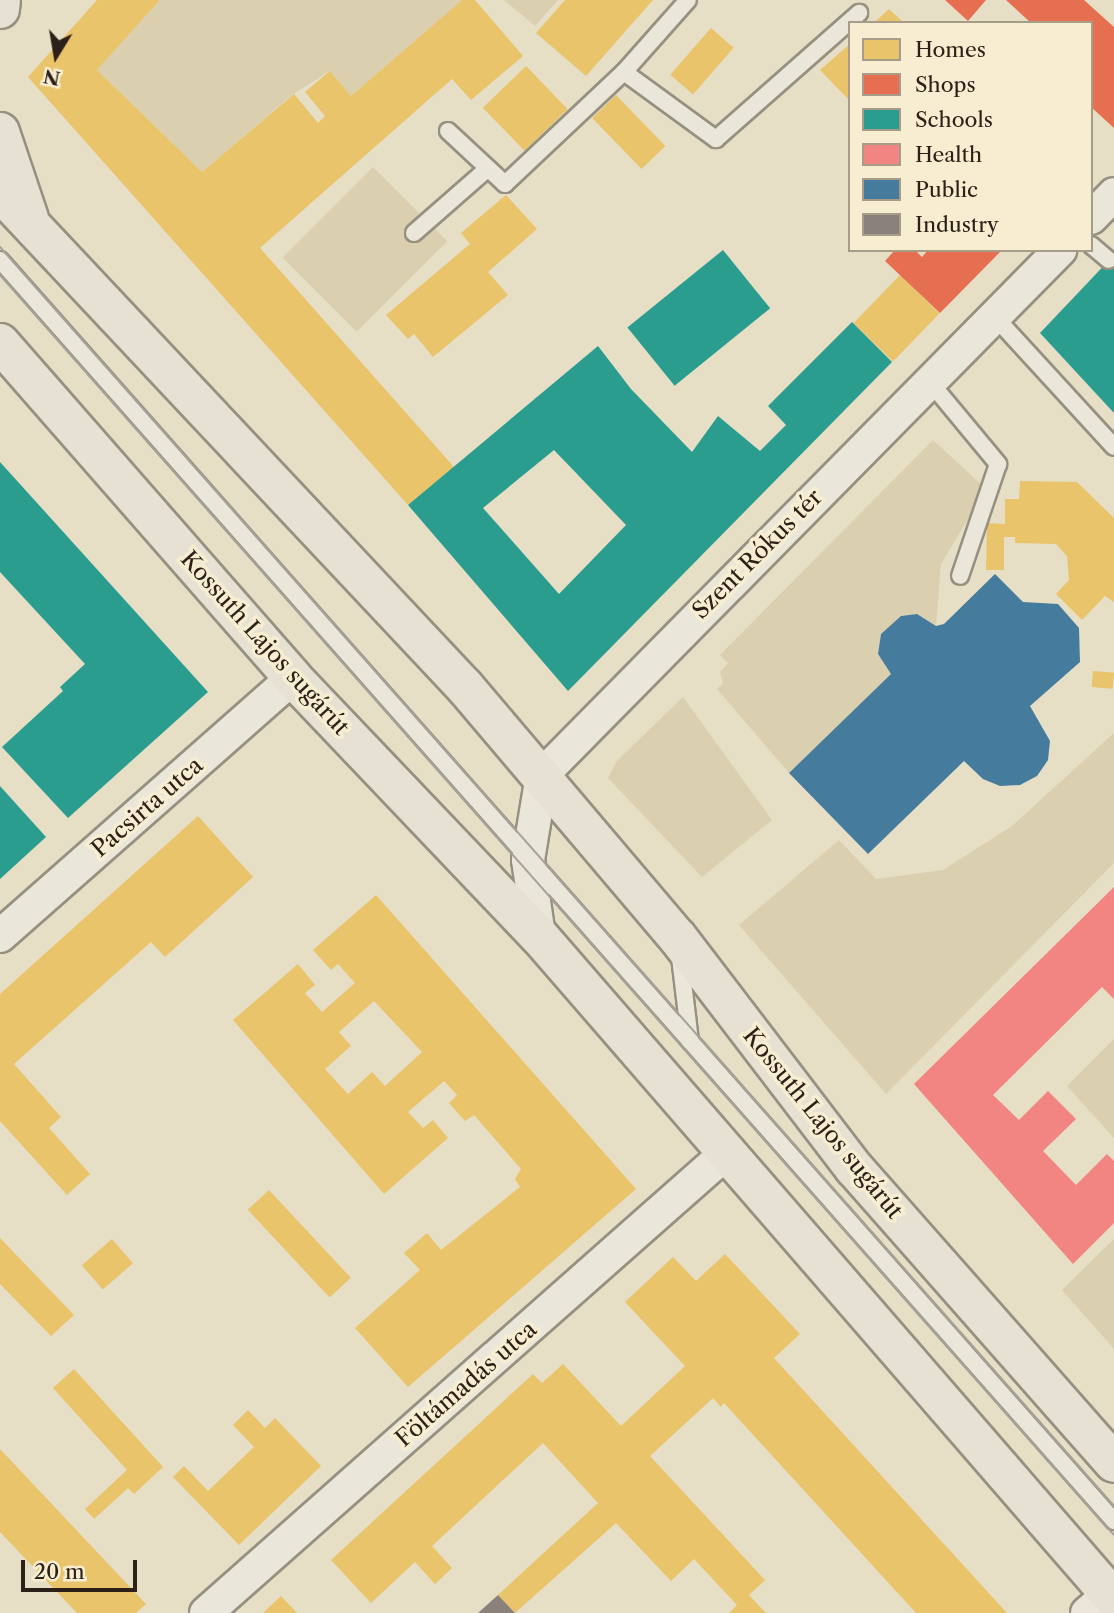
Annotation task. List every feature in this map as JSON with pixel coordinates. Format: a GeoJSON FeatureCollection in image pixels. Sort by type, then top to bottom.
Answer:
{"type":"FeatureCollection","features":[{"type":"Feature","properties":{"kind":"main road"},"geometry":{"type":"LineString","coordinates":[[0,9],[1,0]]}},
{"type":"Feature","properties":{"kind":"main road"},"geometry":{"type":"LineString","coordinates":[[0,132],[33,226]]}},
{"type":"Feature","properties":{"kind":"main road","name":"Kossuth Lajos sugárút"},"geometry":{"type":"LineString","coordinates":[[0,191],[542,775],[678,938],[854,1168],[1114,1463]]}},
{"type":"Feature","properties":{"kind":"main road","name":"Kossuth Lajos sugárút"},"geometry":{"type":"LineString","coordinates":[[0,343],[293,678],[538,936],[1103,1602]]}},
{"type":"Feature","properties":{"kind":"street"},"geometry":{"type":"LineString","coordinates":[[1093,216],[1114,194]]}},
{"type":"Feature","properties":{"kind":"street","name":"Szent Rókus tér"},"geometry":{"type":"LineString","coordinates":[[542,775],[1058,252]]}},
{"type":"Feature","properties":{"kind":"street","name":"Pacsirta utca"},"geometry":{"type":"LineString","coordinates":[[0,936],[293,678]]}},
{"type":"Feature","properties":{"kind":"street"},"geometry":{"type":"LineString","coordinates":[[538,936],[528,860],[542,775]]}},
{"type":"Feature","properties":{"kind":"street","name":"Föltámadás utca"},"geometry":{"type":"LineString","coordinates":[[206,1613],[725,1154]]}},
{"type":"Feature","properties":{"kind":"lane"},"geometry":{"type":"LineString","coordinates":[[447,131],[486,170],[505,184],[624,72],[688,0]]}},
{"type":"Feature","properties":{"kind":"lane"},"geometry":{"type":"LineString","coordinates":[[850,21],[859,13]]}},
{"type":"Feature","properties":{"kind":"lane"},"geometry":{"type":"LineString","coordinates":[[624,72],[716,139],[848,23]]}},
{"type":"Feature","properties":{"kind":"lane"},"geometry":{"type":"LineString","coordinates":[[414,233],[486,170]]}},
{"type":"Feature","properties":{"kind":"lane"},"geometry":{"type":"LineString","coordinates":[[1093,247],[1109,260]]}},
{"type":"Feature","properties":{"kind":"lane","name":"Kossuth Lajos sugárút"},"geometry":{"type":"LineString","coordinates":[[0,260],[1114,1521]]}},
{"type":"Feature","properties":{"kind":"lane"},"geometry":{"type":"LineString","coordinates":[[985,327],[1114,447]]}},
{"type":"Feature","properties":{"kind":"lane"},"geometry":{"type":"LineString","coordinates":[[930,382],[998,464],[960,576]]}},
{"type":"Feature","properties":{"kind":"lane"},"geometry":{"type":"LineString","coordinates":[[678,938],[690,1041]]}},
{"type":"Feature","properties":{"kind":"shaded area"},"geometry":{"type":"Polygon","coordinates":[[[160,0],[462,0],[351,96],[330,71],[293,94],[202,172],[97,70],[160,0]]]}},
{"type":"Feature","properties":{"kind":"shaded area"},"geometry":{"type":"Polygon","coordinates":[[[504,0],[558,0],[535,26],[504,0]]]}},
{"type":"Feature","properties":{"kind":"shaded area"},"geometry":{"type":"Polygon","coordinates":[[[373,167],[447,241],[357,332],[282,258],[373,167]]]}},
{"type":"Feature","properties":{"kind":"shaded area"},"geometry":{"type":"Polygon","coordinates":[[[933,440],[986,489],[941,564],[936,626],[917,614],[901,616],[881,634],[878,654],[891,674],[789,773],[717,689],[723,683],[720,672],[728,663],[720,655],[933,440]]]}},
{"type":"Feature","properties":{"kind":"shaded area"},"geometry":{"type":"Polygon","coordinates":[[[683,697],[772,820],[702,877],[608,778],[617,761],[683,697]]]}},
{"type":"Feature","properties":{"kind":"shaded area"},"geometry":{"type":"Polygon","coordinates":[[[1114,733],[1114,863],[886,1094],[739,925],[839,840],[876,879],[943,870],[1012,826],[1114,733]]]}},
{"type":"Feature","properties":{"kind":"shaded area"},"geometry":{"type":"Polygon","coordinates":[[[1114,1039],[1114,1138],[1067,1086],[1114,1039]]]}},
{"type":"Feature","properties":{"kind":"shaded area"},"geometry":{"type":"Polygon","coordinates":[[[1114,1239],[1114,1349],[1062,1290],[1114,1239]]]}},
{"type":"Feature","properties":{"kind":"building: Homes"},"geometry":{"type":"Polygon","coordinates":[[[97,0],[160,0],[97,70],[202,172],[294,94],[318,123],[325,116],[305,92],[330,71],[351,96],[462,0],[475,0],[523,56],[471,100],[452,79],[260,248],[454,467],[408,505],[28,77],[97,0]]]}},
{"type":"Feature","properties":{"kind":"building: Homes"},"geometry":{"type":"Polygon","coordinates":[[[565,0],[653,0],[586,76],[536,33],[565,0]]]}},
{"type":"Feature","properties":{"kind":"building: Homes"},"geometry":{"type":"Polygon","coordinates":[[[889,9],[902,21],[876,21],[889,9]]]}},
{"type":"Feature","properties":{"kind":"building: Homes"},"geometry":{"type":"Polygon","coordinates":[[[711,28],[734,48],[693,94],[670,75],[711,28]]]}},
{"type":"Feature","properties":{"kind":"building: Homes"},"geometry":{"type":"Polygon","coordinates":[[[848,46],[848,99],[820,70],[848,46]]]}},
{"type":"Feature","properties":{"kind":"building: Homes"},"geometry":{"type":"Polygon","coordinates":[[[526,66],[568,109],[525,151],[483,108],[526,66]]]}},
{"type":"Feature","properties":{"kind":"building: Homes"},"geometry":{"type":"Polygon","coordinates":[[[616,95],[665,146],[642,169],[592,118],[616,95]]]}},
{"type":"Feature","properties":{"kind":"building: Homes"},"geometry":{"type":"Polygon","coordinates":[[[506,195],[537,229],[488,272],[508,295],[433,357],[414,334],[408,339],[386,315],[470,244],[461,233],[506,195]]]}},
{"type":"Feature","properties":{"kind":"building: Homes"},"geometry":{"type":"Polygon","coordinates":[[[900,275],[940,313],[893,361],[853,323],[900,275]]]}},
{"type":"Feature","properties":{"kind":"building: Homes"},"geometry":{"type":"Polygon","coordinates":[[[1020,481],[1077,482],[1114,518],[1114,602],[1105,596],[1082,620],[1056,594],[1069,580],[1067,556],[1056,544],[1015,543],[1015,537],[1004,537],[1004,570],[986,570],[987,523],[1005,524],[1005,499],[1019,499],[1020,481]]]}},
{"type":"Feature","properties":{"kind":"building: Homes"},"geometry":{"type":"Polygon","coordinates":[[[1093,671],[1114,673],[1113,689],[1092,687],[1093,671]]]}},
{"type":"Feature","properties":{"kind":"building: Homes"},"geometry":{"type":"Polygon","coordinates":[[[198,816],[253,877],[165,957],[151,942],[14,1064],[61,1117],[49,1128],[90,1174],[67,1195],[0,1121],[0,994],[198,816]]]}},
{"type":"Feature","properties":{"kind":"building: Homes"},"geometry":{"type":"Polygon","coordinates":[[[376,895],[636,1189],[408,1387],[355,1328],[420,1270],[404,1253],[427,1233],[441,1250],[520,1187],[515,1179],[521,1169],[474,1115],[465,1121],[449,1103],[457,1095],[444,1081],[408,1112],[423,1128],[433,1120],[448,1138],[384,1194],[233,1020],[298,964],[315,985],[305,993],[322,1012],[355,983],[338,964],[331,970],[313,950],[376,895]],[[374,1001],[339,1032],[351,1046],[325,1069],[348,1094],[372,1072],[385,1086],[422,1052],[374,1001]]]}},
{"type":"Feature","properties":{"kind":"building: Homes"},"geometry":{"type":"Polygon","coordinates":[[[269,1190],[351,1278],[330,1298],[248,1210],[269,1190]]]}},
{"type":"Feature","properties":{"kind":"building: Homes"},"geometry":{"type":"Polygon","coordinates":[[[0,1238],[74,1315],[51,1336],[0,1284],[0,1238]]]}},
{"type":"Feature","properties":{"kind":"building: Homes"},"geometry":{"type":"Polygon","coordinates":[[[112,1239],[133,1263],[103,1289],[82,1265],[112,1239]]]}},
{"type":"Feature","properties":{"kind":"building: Homes"},"geometry":{"type":"Polygon","coordinates":[[[725,1254],[800,1334],[774,1358],[1007,1613],[916,1613],[724,1403],[721,1407],[713,1398],[650,1456],[765,1580],[749,1595],[766,1613],[729,1613],[737,1605],[694,1559],[671,1581],[616,1523],[515,1613],[498,1595],[598,1503],[543,1443],[432,1546],[452,1568],[435,1584],[415,1562],[371,1603],[331,1560],[533,1374],[542,1383],[563,1364],[621,1426],[685,1366],[625,1302],[673,1257],[696,1281],[725,1254]]]}},
{"type":"Feature","properties":{"kind":"building: Homes"},"geometry":{"type":"Polygon","coordinates":[[[74,1369],[163,1467],[134,1494],[128,1488],[94,1519],[85,1509],[127,1470],[53,1388],[74,1369]]]}},
{"type":"Feature","properties":{"kind":"building: Homes"},"geometry":{"type":"Polygon","coordinates":[[[248,1410],[265,1428],[275,1418],[321,1466],[239,1545],[173,1477],[184,1466],[208,1491],[254,1447],[233,1425],[248,1410]]]}},
{"type":"Feature","properties":{"kind":"building: Homes"},"geometry":{"type":"Polygon","coordinates":[[[0,1449],[146,1604],[136,1613],[77,1613],[0,1532],[0,1449]]]}},
{"type":"Feature","properties":{"kind":"building: Homes"},"geometry":{"type":"Polygon","coordinates":[[[281,1596],[297,1613],[263,1613],[281,1596]]]}},
{"type":"Feature","properties":{"kind":"building: Shops"},"geometry":{"type":"Polygon","coordinates":[[[945,0],[986,0],[968,21],[945,0]]]}},
{"type":"Feature","properties":{"kind":"building: Shops"},"geometry":{"type":"Polygon","coordinates":[[[1006,0],[1084,0],[1114,27],[1114,128],[1093,109],[1093,21],[1029,21],[1006,0]]]}},
{"type":"Feature","properties":{"kind":"building: Shops"},"geometry":{"type":"Polygon","coordinates":[[[893,252],[917,252],[922,257],[926,252],[1000,252],[940,313],[885,261],[893,252]]]}},
{"type":"Feature","properties":{"kind":"building: Schools"},"geometry":{"type":"Polygon","coordinates":[[[723,250],[770,308],[675,386],[627,327],[723,250]]]}},
{"type":"Feature","properties":{"kind":"building: Schools"},"geometry":{"type":"Polygon","coordinates":[[[1114,255],[1114,413],[1040,333],[1114,255]]]}},
{"type":"Feature","properties":{"kind":"building: Schools"},"geometry":{"type":"Polygon","coordinates":[[[852,322],[892,362],[568,691],[408,505],[598,346],[631,389],[692,452],[718,416],[760,451],[786,425],[768,406],[852,322]],[[554,450],[483,508],[559,594],[626,525],[554,450]]]}},
{"type":"Feature","properties":{"kind":"building: Schools"},"geometry":{"type":"Polygon","coordinates":[[[0,462],[208,692],[68,818],[2,747],[63,691],[60,687],[85,664],[0,572],[0,462]]]}},
{"type":"Feature","properties":{"kind":"building: Schools"},"geometry":{"type":"Polygon","coordinates":[[[0,786],[46,837],[0,879],[0,786]]]}},
{"type":"Feature","properties":{"kind":"building: Health"},"geometry":{"type":"Polygon","coordinates":[[[1114,887],[1114,999],[1102,987],[993,1095],[1019,1120],[1048,1091],[1076,1119],[1043,1151],[1076,1185],[1107,1154],[1114,1161],[1114,1223],[1073,1264],[914,1084],[1114,887]]]}},
{"type":"Feature","properties":{"kind":"building: Public"},"geometry":{"type":"Polygon","coordinates":[[[995,574],[1023,602],[1058,604],[1079,628],[1080,662],[1030,706],[1050,741],[1048,760],[1037,776],[1020,785],[1000,786],[983,779],[964,761],[868,854],[789,773],[891,674],[878,654],[881,634],[901,616],[917,614],[936,626],[944,624],[995,574]]]}},
{"type":"Feature","properties":{"kind":"building: Industry"},"geometry":{"type":"Polygon","coordinates":[[[498,1595],[515,1613],[478,1613],[498,1595]]]}},
{"type":"Feature","properties":{"kind":"tram line"},"geometry":{"type":"LineString","coordinates":[[0,247],[1114,1506]]}},
{"type":"Feature","properties":{"kind":"tram line"},"geometry":{"type":"LineString","coordinates":[[0,275],[1114,1535]]}}]}
